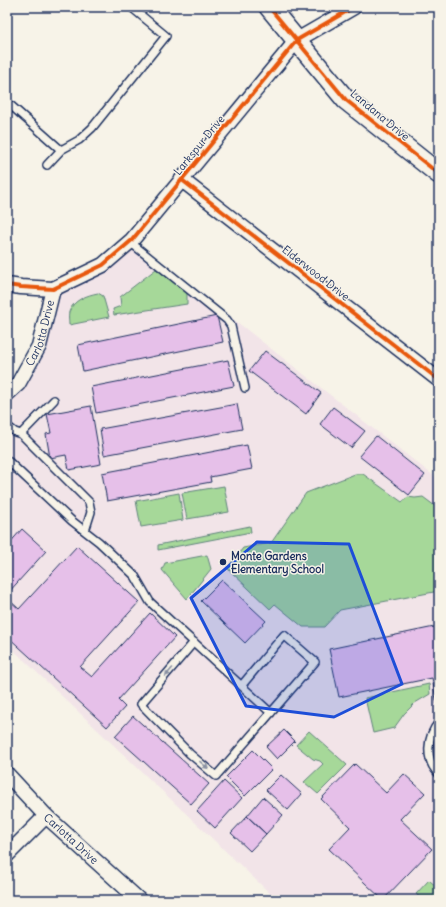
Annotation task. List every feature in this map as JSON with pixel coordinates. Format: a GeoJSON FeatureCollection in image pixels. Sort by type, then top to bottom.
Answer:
{"type":"FeatureCollection","features":[{"type":"Feature","properties":{"kind":"street","name":"Landana Drive"},"geometry":{"type":"LineString","coordinates":[[269,7],[346,100],[439,174]]}},
{"type":"Feature","properties":{"kind":"street","name":"Larkspur Drive"},"geometry":{"type":"LineString","coordinates":[[53,289],[103,265],[130,242],[296,40],[354,7]]}},
{"type":"Feature","properties":{"kind":"street","name":"Elderwood Drive"},"geometry":{"type":"LineString","coordinates":[[182,180],[439,380]]}},
{"type":"Feature","properties":{"kind":"street"},"geometry":{"type":"LineString","coordinates":[[7,285],[22,288],[53,289]]}},
{"type":"Feature","properties":{"kind":"street","name":"Carlotta Drive"},"geometry":{"type":"LineString","coordinates":[[7,394],[18,384],[38,346],[53,289]]}},
{"type":"Feature","properties":{"kind":"street","name":"Carlotta Drive"},"geometry":{"type":"LineString","coordinates":[[7,774],[46,816],[139,900]]}},
{"type":"Feature","properties":{"kind":"street"},"geometry":{"type":"LineString","coordinates":[[7,855],[46,816]]}},
{"type":"Feature","properties":{"kind":"lane"},"geometry":{"type":"LineString","coordinates":[[47,165],[61,150],[79,140],[92,128],[166,36],[131,7]]}},
{"type":"Feature","properties":{"kind":"lane"},"geometry":{"type":"LineString","coordinates":[[7,102],[61,150]]}},
{"type":"Feature","properties":{"kind":"lane"},"geometry":{"type":"LineString","coordinates":[[130,242],[227,320],[231,326],[245,388]]}},
{"type":"Feature","properties":{"kind":"lane"},"geometry":{"type":"LineString","coordinates":[[21,434],[54,400]]}},
{"type":"Feature","properties":{"kind":"lane"},"geometry":{"type":"LineString","coordinates":[[7,426],[15,432],[21,434],[89,502],[91,512],[85,531]]}},
{"type":"Feature","properties":{"kind":"lane"},"geometry":{"type":"LineString","coordinates":[[7,460],[72,521],[99,542],[136,576],[150,602],[271,713]]}},
{"type":"Feature","properties":{"kind":"lane"},"geometry":{"type":"LineString","coordinates":[[194,642],[141,704],[190,754],[216,776],[315,662],[284,635],[242,685]]}},
{"type":"Feature","properties":{"kind":"lane"},"geometry":{"type":"LineString","coordinates":[[439,722],[430,736],[428,744],[430,758],[439,774]]}},
{"type":"Feature","properties":{"kind":"highlighted area"},"geometry":{"type":"Polygon","coordinates":[[[257,542],[349,544],[402,684],[334,717],[246,706],[191,598],[257,542]]]}},
{"type":"Feature","properties":{"kind":"shaded area","name":"Monte Gardens Elementary School"},"geometry":{"type":"Polygon","coordinates":[[[132,240],[439,480],[439,900],[277,900],[7,644],[7,394],[18,384],[53,289],[132,240]]]}},
{"type":"Feature","properties":{"kind":"green space"},"geometry":{"type":"Polygon","coordinates":[[[156,269],[187,293],[187,304],[114,315],[113,309],[121,306],[120,297],[156,269]]]}},
{"type":"Feature","properties":{"kind":"green space"},"geometry":{"type":"Polygon","coordinates":[[[98,293],[103,296],[109,317],[69,325],[69,312],[74,304],[89,295],[98,293]]]}},
{"type":"Feature","properties":{"kind":"green space"},"geometry":{"type":"Polygon","coordinates":[[[355,474],[363,474],[402,502],[408,497],[423,497],[439,509],[439,591],[340,610],[324,627],[303,627],[275,604],[270,609],[227,568],[243,548],[271,543],[306,493],[355,474]]]}},
{"type":"Feature","properties":{"kind":"green space"},"geometry":{"type":"Polygon","coordinates":[[[224,486],[229,512],[187,519],[182,493],[224,486]]]}},
{"type":"Feature","properties":{"kind":"green space"},"geometry":{"type":"Polygon","coordinates":[[[179,493],[183,520],[141,527],[136,501],[179,493]]]}},
{"type":"Feature","properties":{"kind":"green space"},"geometry":{"type":"Polygon","coordinates":[[[250,526],[251,532],[158,550],[158,545],[250,526]]]}},
{"type":"Feature","properties":{"kind":"green space"},"geometry":{"type":"Polygon","coordinates":[[[207,555],[211,569],[187,599],[162,570],[165,563],[207,555]]]}},
{"type":"Feature","properties":{"kind":"green space"},"geometry":{"type":"Polygon","coordinates":[[[429,684],[430,694],[415,703],[404,714],[394,728],[373,733],[365,698],[429,684]]]}},
{"type":"Feature","properties":{"kind":"green space"},"geometry":{"type":"Polygon","coordinates":[[[309,731],[347,765],[318,794],[304,782],[323,764],[320,761],[313,759],[296,745],[309,731]]]}},
{"type":"Feature","properties":{"kind":"green space"},"geometry":{"type":"Polygon","coordinates":[[[429,880],[439,889],[439,896],[435,900],[423,900],[416,894],[429,880]]]}},
{"type":"Feature","properties":{"kind":"building"},"geometry":{"type":"Polygon","coordinates":[[[217,316],[223,342],[83,371],[78,345],[217,316]]]}},
{"type":"Feature","properties":{"kind":"building"},"geometry":{"type":"Polygon","coordinates":[[[265,351],[321,393],[306,414],[249,371],[265,351]]]}},
{"type":"Feature","properties":{"kind":"building"},"geometry":{"type":"Polygon","coordinates":[[[228,360],[234,386],[96,413],[91,387],[228,360]]]}},
{"type":"Feature","properties":{"kind":"building"},"geometry":{"type":"Polygon","coordinates":[[[237,404],[242,429],[104,455],[100,429],[237,404]]]}},
{"type":"Feature","properties":{"kind":"building"},"geometry":{"type":"Polygon","coordinates":[[[91,406],[101,464],[69,470],[66,455],[50,458],[46,434],[51,433],[47,414],[91,406]]]}},
{"type":"Feature","properties":{"kind":"building"},"geometry":{"type":"Polygon","coordinates":[[[333,407],[365,431],[351,448],[320,424],[333,407]]]}},
{"type":"Feature","properties":{"kind":"building"},"geometry":{"type":"Polygon","coordinates":[[[376,436],[425,475],[409,495],[359,456],[376,436]]]}},
{"type":"Feature","properties":{"kind":"building"},"geometry":{"type":"Polygon","coordinates":[[[247,445],[252,469],[210,477],[211,482],[107,501],[102,473],[247,445]]]}},
{"type":"Feature","properties":{"kind":"building"},"geometry":{"type":"Polygon","coordinates":[[[22,529],[46,551],[7,594],[7,546],[22,529]]]}},
{"type":"Feature","properties":{"kind":"building"},"geometry":{"type":"Polygon","coordinates":[[[77,546],[139,602],[80,667],[92,677],[150,613],[175,637],[118,700],[125,707],[107,727],[7,636],[7,598],[19,609],[77,546]]]}},
{"type":"Feature","properties":{"kind":"building"},"geometry":{"type":"Polygon","coordinates":[[[222,580],[266,621],[245,643],[201,601],[222,580]]]}},
{"type":"Feature","properties":{"kind":"building"},"geometry":{"type":"Polygon","coordinates":[[[439,626],[439,705],[437,705],[432,678],[339,697],[329,649],[439,626]]]}},
{"type":"Feature","properties":{"kind":"building"},"geometry":{"type":"Polygon","coordinates":[[[133,716],[209,784],[191,804],[115,736],[133,716]]]}},
{"type":"Feature","properties":{"kind":"building"},"geometry":{"type":"Polygon","coordinates":[[[284,730],[295,741],[277,759],[266,747],[284,730]]]}},
{"type":"Feature","properties":{"kind":"building"},"geometry":{"type":"Polygon","coordinates":[[[253,750],[272,769],[245,796],[226,777],[253,750]]]}},
{"type":"Feature","properties":{"kind":"building"},"geometry":{"type":"Polygon","coordinates":[[[355,764],[386,793],[404,774],[425,793],[400,819],[432,849],[383,900],[329,849],[350,827],[321,799],[355,764]]]}},
{"type":"Feature","properties":{"kind":"building"},"geometry":{"type":"Polygon","coordinates":[[[281,775],[302,794],[288,810],[266,790],[281,775]]]}},
{"type":"Feature","properties":{"kind":"building"},"geometry":{"type":"Polygon","coordinates":[[[224,781],[242,798],[215,828],[197,811],[224,781]]]}},
{"type":"Feature","properties":{"kind":"building"},"geometry":{"type":"Polygon","coordinates":[[[263,797],[283,815],[266,834],[247,816],[263,797]]]}},
{"type":"Feature","properties":{"kind":"building"},"geometry":{"type":"Polygon","coordinates":[[[247,816],[266,834],[250,851],[231,833],[247,816]]]}},
{"type":"Feature","properties":{"kind":"cycle path"},"geometry":{"type":"LineString","coordinates":[[269,7],[346,100],[439,174]]}},
{"type":"Feature","properties":{"kind":"cycle path"},"geometry":{"type":"LineString","coordinates":[[7,285],[53,289],[103,265],[132,240],[297,40],[354,7]]}},
{"type":"Feature","properties":{"kind":"cycle path"},"geometry":{"type":"LineString","coordinates":[[182,180],[439,380]]}},
{"type":"Feature","properties":{"kind":"place","name":"Monte Gardens Elementary School"},"geometry":{"type":"Point","coordinates":[223,562]}}]}
